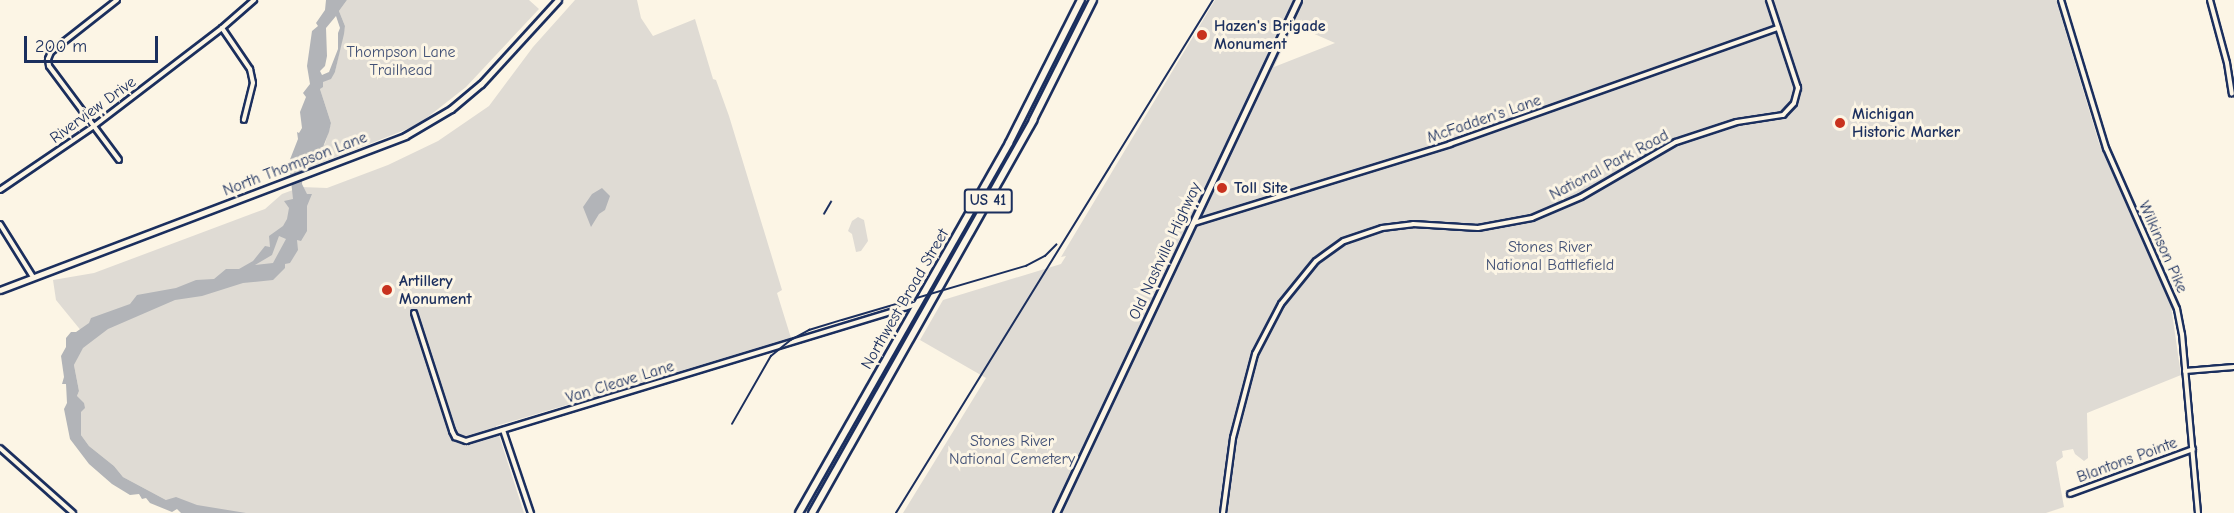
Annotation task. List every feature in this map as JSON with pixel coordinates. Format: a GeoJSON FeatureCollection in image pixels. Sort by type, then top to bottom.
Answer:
{"type":"FeatureCollection","features":[{"type":"Feature","properties":{"kind":"main road","name":"North Thompson Lane"},"geometry":{"type":"LineString","coordinates":[[0,290],[405,136],[451,110],[493,73],[558,0]]}},
{"type":"Feature","properties":{"kind":"main road","name":"Northwest Broad Street"},"geometry":{"type":"LineString","coordinates":[[800,513],[995,168],[1057,52],[1081,0]]}},
{"type":"Feature","properties":{"kind":"main road","name":"Northwest Broad Street"},"geometry":{"type":"LineString","coordinates":[[812,513],[1033,120],[1093,0]]}},
{"type":"Feature","properties":{"kind":"main road","name":"Old Nashville Highway"},"geometry":{"type":"LineString","coordinates":[[1056,513],[1298,0]]}},
{"type":"Feature","properties":{"kind":"main road"},"geometry":{"type":"LineString","coordinates":[[1076,12],[1086,16]]}},
{"type":"Feature","properties":{"kind":"main road"},"geometry":{"type":"LineString","coordinates":[[1057,52],[1066,57]]}},
{"type":"Feature","properties":{"kind":"main road"},"geometry":{"type":"LineString","coordinates":[[1024,115],[1033,120]]}},
{"type":"Feature","properties":{"kind":"main road"},"geometry":{"type":"LineString","coordinates":[[995,168],[1003,173]]}},
{"type":"Feature","properties":{"kind":"main road"},"geometry":{"type":"LineString","coordinates":[[952,243],[962,248]]}},
{"type":"Feature","properties":{"kind":"main road"},"geometry":{"type":"LineString","coordinates":[[918,304],[927,309]]}},
{"type":"Feature","properties":{"kind":"main road"},"geometry":{"type":"LineString","coordinates":[[868,392],[877,398]]}},
{"type":"Feature","properties":{"kind":"main road"},"geometry":{"type":"LineString","coordinates":[[815,485],[825,490]]}},
{"type":"Feature","properties":{"kind":"street"},"geometry":{"type":"LineString","coordinates":[[117,0],[51,52],[48,59],[50,66],[119,160]]}},
{"type":"Feature","properties":{"kind":"street","name":"Riverview Drive"},"geometry":{"type":"LineString","coordinates":[[0,190],[94,126],[222,28],[254,0]]}},
{"type":"Feature","properties":{"kind":"street","name":"National Park Road"},"geometry":{"type":"LineString","coordinates":[[1223,513],[1235,426],[1255,354],[1281,304],[1316,261],[1344,241],[1382,228],[1413,224],[1478,228],[1532,218],[1581,197],[1676,142],[1737,122],[1783,115],[1794,103],[1798,88],[1769,0]]}},
{"type":"Feature","properties":{"kind":"street","name":"Wilkinson Pike"},"geometry":{"type":"LineString","coordinates":[[2061,0],[2106,148],[2175,302],[2186,371],[2198,513]]}},
{"type":"Feature","properties":{"kind":"street"},"geometry":{"type":"LineString","coordinates":[[2210,0],[2227,63],[2232,94]]}},
{"type":"Feature","properties":{"kind":"street"},"geometry":{"type":"LineString","coordinates":[[222,28],[250,69],[252,76],[251,97],[244,120]]}},
{"type":"Feature","properties":{"kind":"street","name":"McFadden's Lane"},"geometry":{"type":"LineString","coordinates":[[1194,223],[1430,151],[1778,28]]}},
{"type":"Feature","properties":{"kind":"street"},"geometry":{"type":"LineString","coordinates":[[0,224],[33,277]]}},
{"type":"Feature","properties":{"kind":"street","name":"Van Cleave Lane"},"geometry":{"type":"LineString","coordinates":[[414,314],[455,436],[466,441],[918,304]]}},
{"type":"Feature","properties":{"kind":"street"},"geometry":{"type":"LineString","coordinates":[[2186,371],[2234,367]]}},
{"type":"Feature","properties":{"kind":"street"},"geometry":{"type":"LineString","coordinates":[[503,430],[531,513]]}},
{"type":"Feature","properties":{"kind":"street"},"geometry":{"type":"LineString","coordinates":[[0,448],[73,513]]}},
{"type":"Feature","properties":{"kind":"street","name":"Blantons Pointe"},"geometry":{"type":"LineString","coordinates":[[2070,494],[2193,449]]}},
{"type":"Feature","properties":{"kind":"green space","name":"Thompson Lane Trailhead"},"geometry":{"type":"Polygon","coordinates":[[[347,0],[529,0],[539,9],[466,87],[424,120],[410,128],[303,170],[311,154],[325,144],[331,123],[320,89],[322,82],[335,72],[345,26],[339,11],[347,0]]]}},
{"type":"Feature","properties":{"kind":"green space"},"geometry":{"type":"Polygon","coordinates":[[[575,0],[637,0],[641,18],[653,36],[695,19],[713,79],[716,80],[729,116],[782,290],[777,293],[791,338],[496,426],[524,513],[236,513],[166,500],[123,477],[114,466],[89,446],[81,435],[81,413],[77,396],[79,391],[74,365],[87,338],[56,300],[53,280],[94,273],[265,209],[282,194],[301,187],[327,188],[388,165],[438,141],[489,106],[533,47],[575,0]]]}},
{"type":"Feature","properties":{"kind":"green space","name":"Stones River National Battlefield"},"geometry":{"type":"Polygon","coordinates":[[[1215,0],[2056,0],[2099,143],[2171,306],[2181,375],[2087,413],[2088,458],[2084,461],[2075,454],[2073,449],[2062,451],[2063,457],[2056,462],[2064,507],[2046,513],[903,513],[986,378],[920,340],[943,300],[1061,264],[1066,256],[1061,257],[1215,0]],[[1294,25],[1274,67],[1335,43],[1294,25]]]}},
{"type":"Feature","properties":{"kind":"green space"},"geometry":{"type":"Polygon","coordinates":[[[858,217],[864,220],[868,241],[861,251],[856,252],[852,234],[848,231],[852,221],[858,217]]]}},
{"type":"Feature","properties":{"kind":"shaded area"},"geometry":{"type":"Polygon","coordinates":[[[326,0],[347,0],[339,11],[345,26],[335,72],[331,79],[323,82],[323,87],[320,89],[331,123],[323,147],[311,154],[303,170],[302,184],[307,194],[312,194],[307,206],[307,231],[301,241],[297,240],[298,250],[290,263],[285,264],[285,268],[273,280],[243,283],[202,296],[175,300],[108,329],[83,348],[74,365],[79,391],[77,396],[84,403],[85,408],[81,412],[81,435],[89,446],[114,466],[123,477],[166,500],[176,497],[197,505],[246,513],[181,513],[177,509],[172,512],[150,503],[146,498],[142,499],[139,494],[130,495],[112,484],[89,464],[70,439],[64,409],[67,403],[66,384],[62,384],[64,377],[61,356],[66,347],[66,338],[71,332],[76,332],[89,323],[91,318],[130,304],[137,295],[176,288],[196,280],[214,279],[226,269],[239,269],[253,261],[265,246],[270,247],[269,236],[283,226],[287,219],[289,208],[284,201],[293,199],[289,162],[298,139],[297,132],[299,133],[302,128],[300,112],[306,97],[303,93],[310,84],[307,66],[312,31],[318,26],[316,23],[325,10],[326,0]],[[336,16],[326,28],[327,56],[325,66],[320,71],[322,75],[329,72],[338,49],[340,28],[336,16]],[[279,236],[272,255],[255,265],[273,263],[286,239],[279,236]]]}},
{"type":"Feature","properties":{"kind":"shaded area"},"geometry":{"type":"Polygon","coordinates":[[[602,188],[610,196],[605,210],[599,214],[591,227],[583,207],[592,194],[602,188]]]}},
{"type":"Feature","properties":{"kind":"railway"},"geometry":{"type":"LineString","coordinates":[[896,513],[1213,0]]}},
{"type":"Feature","properties":{"kind":"railway"},"geometry":{"type":"LineString","coordinates":[[824,214],[831,202]]}},
{"type":"Feature","properties":{"kind":"railway"},"geometry":{"type":"LineString","coordinates":[[732,424],[771,356],[791,340],[809,330],[1026,266],[1045,256],[1056,245]]}},
{"type":"Feature","properties":{"kind":"place","name":"Hazen's Brigade Monument"},"geometry":{"type":"Point","coordinates":[1202,35]}},
{"type":"Feature","properties":{"kind":"place","name":"Michigan Historic Marker"},"geometry":{"type":"Point","coordinates":[1840,123]}},
{"type":"Feature","properties":{"kind":"place","name":"Toll Site"},"geometry":{"type":"Point","coordinates":[1222,188]}},
{"type":"Feature","properties":{"kind":"place","name":"Artillery Monument"},"geometry":{"type":"Point","coordinates":[387,290]}},
{"type":"Feature","properties":{"kind":"park label","name":"Stones River National Cemetery"},"geometry":{"type":"Point","coordinates":[1012,450]}}]}
